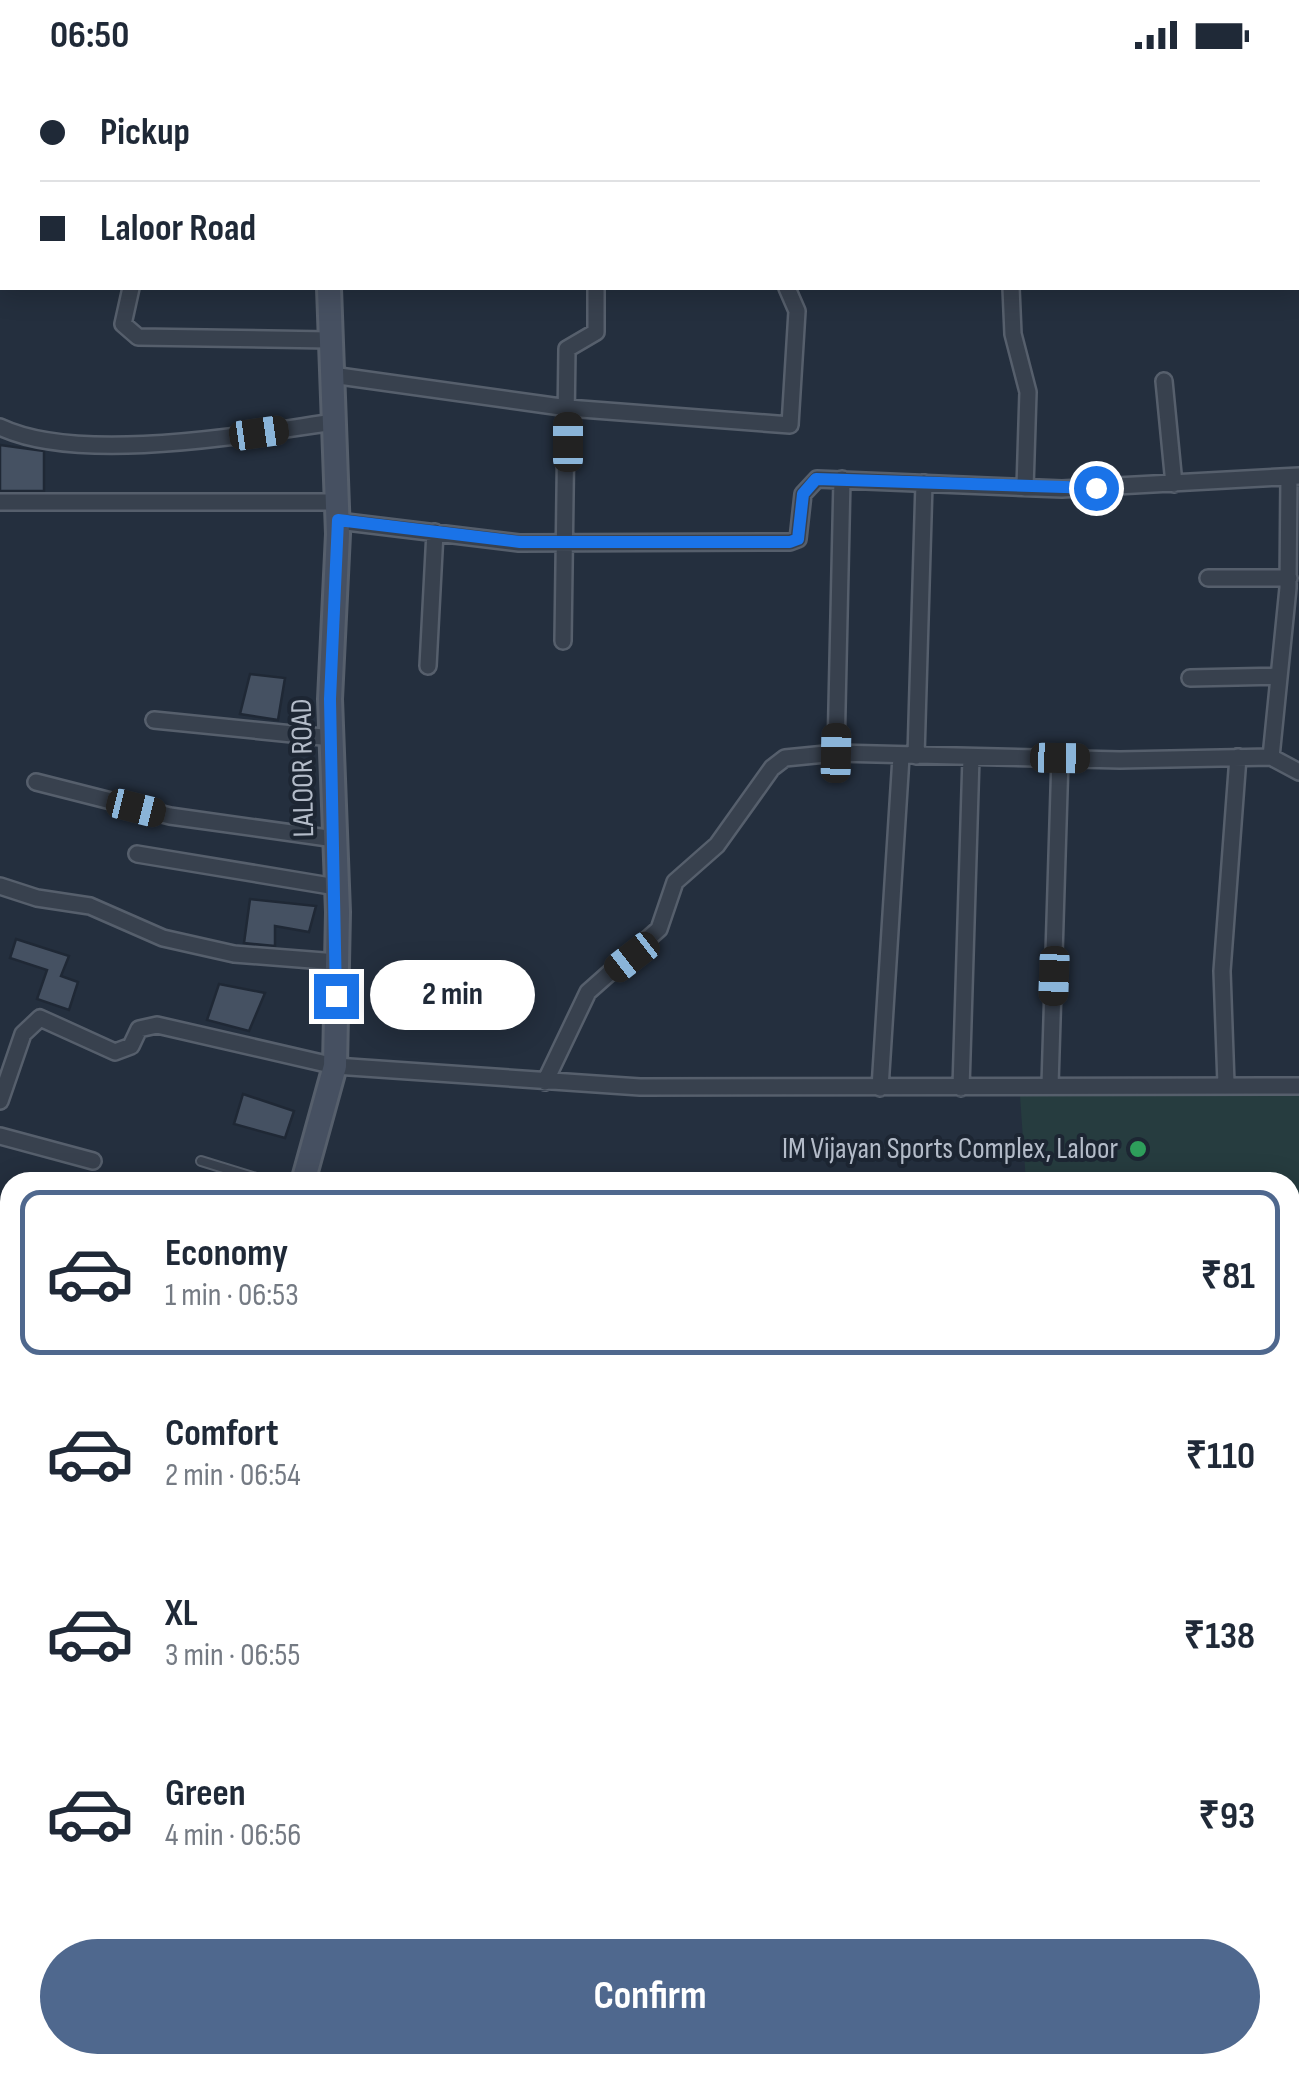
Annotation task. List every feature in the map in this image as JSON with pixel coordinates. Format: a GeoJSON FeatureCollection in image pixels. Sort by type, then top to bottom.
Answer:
{"type":"FeatureCollection","features":[{"type":"Feature","properties":{"kind":"street"},"geometry":{"type":"LineString","coordinates":[[132,290],[123,324],[138,337],[329,340]]}},
{"type":"Feature","properties":{"kind":"street","name":"LALOOR ROAD"},"geometry":{"type":"LineString","coordinates":[[306,1172],[335,1066],[332,738],[338,512],[329,290]]}},
{"type":"Feature","properties":{"kind":"street"},"geometry":{"type":"LineString","coordinates":[[563,642],[567,349],[596,332],[596,290]]}},
{"type":"Feature","properties":{"kind":"street"},"geometry":{"type":"LineString","coordinates":[[332,375],[568,408],[790,425],[797,311],[788,290]]}},
{"type":"Feature","properties":{"kind":"street"},"geometry":{"type":"LineString","coordinates":[[1011,290],[1012,334],[1028,392],[1025,488]]}},
{"type":"Feature","properties":{"kind":"street"},"geometry":{"type":"LineString","coordinates":[[1164,381],[1174,484]]}},
{"type":"Feature","properties":{"kind":"street"},"geometry":{"type":"LineString","coordinates":[[1,430],[85,442],[168,442],[335,422]]}},
{"type":"Feature","properties":{"kind":"street"},"geometry":{"type":"LineString","coordinates":[[0,502],[338,512],[435,532],[520,542],[790,542],[798,539],[808,484],[816,479],[1025,488],[1294,476],[1271,757]]}},
{"type":"Feature","properties":{"kind":"street"},"geometry":{"type":"LineString","coordinates":[[836,753],[842,480]]}},
{"type":"Feature","properties":{"kind":"street"},"geometry":{"type":"LineString","coordinates":[[880,1088],[909,756],[924,483]]}},
{"type":"Feature","properties":{"kind":"street"},"geometry":{"type":"LineString","coordinates":[[428,666],[435,532]]}},
{"type":"Feature","properties":{"kind":"street"},"geometry":{"type":"LineString","coordinates":[[1208,578],[1288,578]]}},
{"type":"Feature","properties":{"kind":"street"},"geometry":{"type":"LineString","coordinates":[[1190,678],[1279,676]]}},
{"type":"Feature","properties":{"kind":"street"},"geometry":{"type":"LineString","coordinates":[[154,720],[332,738]]}},
{"type":"Feature","properties":{"kind":"street"},"geometry":{"type":"LineString","coordinates":[[545,1082],[588,992],[659,929],[675,882],[717,846],[772,768],[784,758],[836,753],[1271,757],[1299,772]]}},
{"type":"Feature","properties":{"kind":"street"},"geometry":{"type":"LineString","coordinates":[[961,1088],[971,757]]}},
{"type":"Feature","properties":{"kind":"street"},"geometry":{"type":"LineString","coordinates":[[1226,1084],[1222,972],[1238,757]]}},
{"type":"Feature","properties":{"kind":"street"},"geometry":{"type":"LineString","coordinates":[[1050,1085],[1060,758]]}},
{"type":"Feature","properties":{"kind":"street"},"geometry":{"type":"LineString","coordinates":[[36,782],[170,816],[334,839]]}},
{"type":"Feature","properties":{"kind":"street"},"geometry":{"type":"LineString","coordinates":[[137,854],[336,887]]}},
{"type":"Feature","properties":{"kind":"street"},"geometry":{"type":"LineString","coordinates":[[0,886],[38,898],[90,906],[136,928],[181,942],[278,960],[337,962]]}},
{"type":"Feature","properties":{"kind":"street"},"geometry":{"type":"LineString","coordinates":[[0,1101],[23,1034],[40,1018],[114,1052],[131,1046],[139,1029],[156,1025],[335,1066],[640,1088],[1299,1086]]}},
{"type":"Feature","properties":{"kind":"street"},"geometry":{"type":"LineString","coordinates":[[0,1136],[94,1162]]}},
{"type":"Feature","properties":{"kind":"lane"},"geometry":{"type":"LineString","coordinates":[[201,1161],[237,1172]]}},
{"type":"Feature","properties":{"kind":"green space"},"geometry":{"type":"Polygon","coordinates":[[[1257,1092],[1299,1096],[1299,1172],[1025,1172],[1020,1096],[1257,1092]]]}},
{"type":"Feature","properties":{"kind":"building"},"geometry":{"type":"Polygon","coordinates":[[[0,445],[44,451],[44,491],[0,491],[0,445]]]}},
{"type":"Feature","properties":{"kind":"building"},"geometry":{"type":"Polygon","coordinates":[[[250,674],[285,678],[278,720],[240,714],[250,674]]]}},
{"type":"Feature","properties":{"kind":"building"},"geometry":{"type":"Polygon","coordinates":[[[250,899],[316,906],[309,932],[275,926],[275,946],[244,943],[250,899]]]}},
{"type":"Feature","properties":{"kind":"building"},"geometry":{"type":"Polygon","coordinates":[[[16,939],[69,956],[61,976],[78,982],[69,1010],[37,999],[47,970],[10,958],[16,939]]]}},
{"type":"Feature","properties":{"kind":"building"},"geometry":{"type":"Polygon","coordinates":[[[219,984],[265,993],[249,1031],[207,1020],[219,984]]]}},
{"type":"Feature","properties":{"kind":"building"},"geometry":{"type":"Polygon","coordinates":[[[243,1094],[294,1111],[285,1138],[234,1124],[243,1094]]]}},
{"type":"Feature","properties":{"kind":"place","name":"IM Vijayan Sports Complex, Laloor"},"geometry":{"type":"Point","coordinates":[1138,1149]}},
{"type":"Feature","properties":{"kind":"route"},"geometry":{"type":"LineString","coordinates":[[336,996],[338,912],[330,699],[338,520],[520,542],[790,542],[798,539],[802,526],[803,494],[816,479],[1062,490],[1096,488]]}}]}
